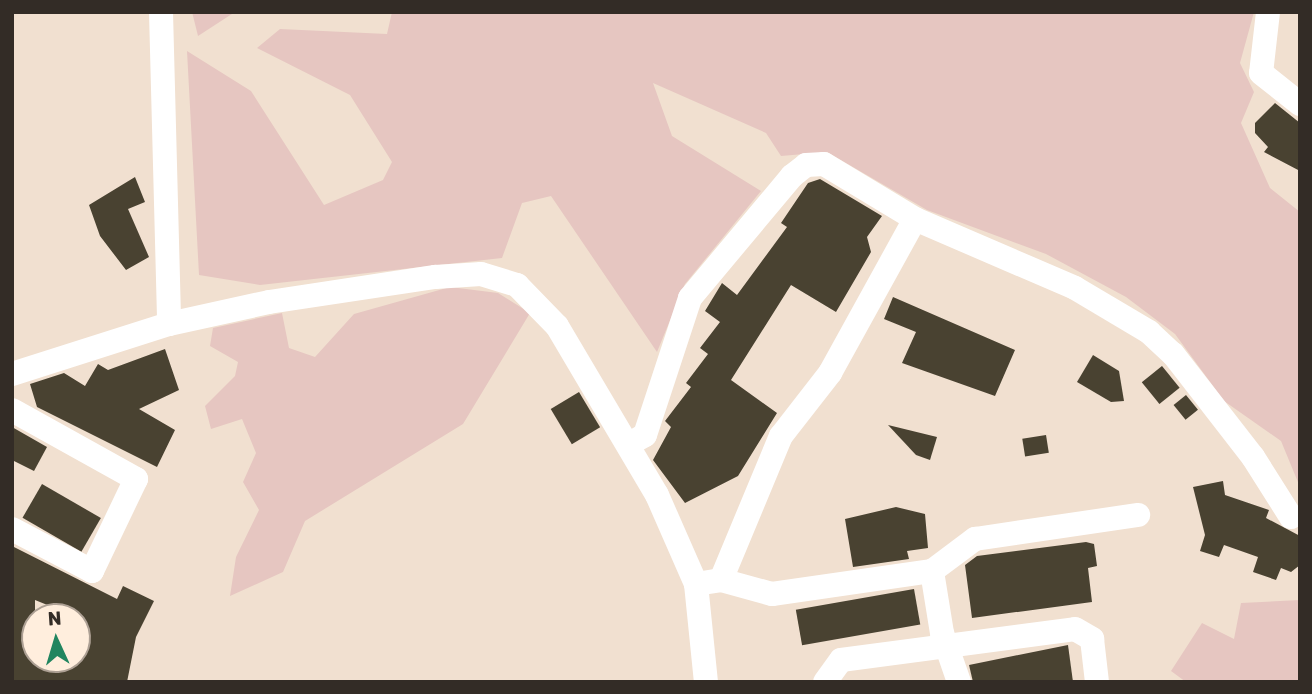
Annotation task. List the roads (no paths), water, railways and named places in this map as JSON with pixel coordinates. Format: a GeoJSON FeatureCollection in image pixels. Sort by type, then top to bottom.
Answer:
{"type":"FeatureCollection","features":[{"type":"Feature","properties":{"kind":"street"},"geometry":{"type":"LineString","coordinates":[[161,12],[169,324]]}},
{"type":"Feature","properties":{"kind":"street"},"geometry":{"type":"LineString","coordinates":[[1268,12],[1261,73],[1300,104]]}},
{"type":"Feature","properties":{"kind":"street"},"geometry":{"type":"LineString","coordinates":[[629,444],[645,435],[690,298],[806,165],[844,174],[915,219],[1075,288],[1149,332],[1245,447],[1291,517]]}},
{"type":"Feature","properties":{"kind":"street"},"geometry":{"type":"LineString","coordinates":[[721,580],[781,436],[830,373],[915,219]]}},
{"type":"Feature","properties":{"kind":"street"},"geometry":{"type":"LineString","coordinates":[[12,374],[169,324],[269,302],[481,274],[517,285],[538,301],[629,444],[695,584],[706,682]]}},
{"type":"Feature","properties":{"kind":"street"},"geometry":{"type":"LineString","coordinates":[[12,410],[136,479],[92,571],[12,529]]}},
{"type":"Feature","properties":{"kind":"street"},"geometry":{"type":"LineString","coordinates":[[695,584],[721,580],[772,594],[932,571],[975,539],[1138,515]]}},
{"type":"Feature","properties":{"kind":"street"},"geometry":{"type":"LineString","coordinates":[[932,571],[948,646],[959,682]]}},
{"type":"Feature","properties":{"kind":"street"},"geometry":{"type":"LineString","coordinates":[[825,682],[841,660],[1075,629],[1092,639],[1097,682]]}}]}
